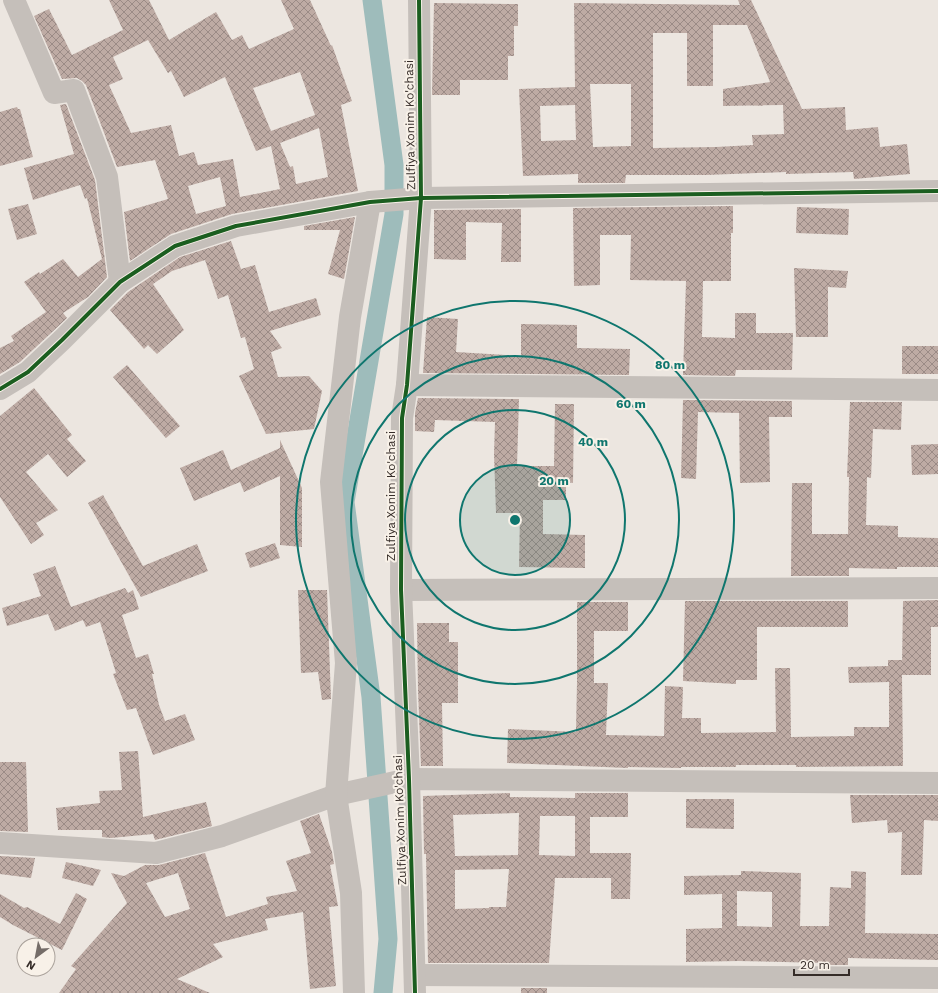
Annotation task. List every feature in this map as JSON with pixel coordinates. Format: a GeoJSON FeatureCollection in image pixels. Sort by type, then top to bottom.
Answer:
{"type":"FeatureCollection","features":[{"type":"Feature","properties":{"kind":"street"},"geometry":{"type":"LineString","coordinates":[[14,0],[54,94],[74,90],[107,177],[120,282]]}},
{"type":"Feature","properties":{"kind":"street","name":"Zulfiya Xonim Ko'chasi"},"geometry":{"type":"LineString","coordinates":[[415,984],[402,781],[401,590],[402,418],[407,385],[417,199],[419,0]]}},
{"type":"Feature","properties":{"kind":"street"},"geometry":{"type":"LineString","coordinates":[[0,389],[28,372],[120,282],[175,246],[236,226],[377,202],[417,199],[938,191]]}},
{"type":"Feature","properties":{"kind":"street"},"geometry":{"type":"LineString","coordinates":[[354,993],[351,893],[342,793],[346,663],[331,482],[350,318],[377,202]]}},
{"type":"Feature","properties":{"kind":"street"},"geometry":{"type":"LineString","coordinates":[[407,385],[938,390]]}},
{"type":"Feature","properties":{"kind":"street"},"geometry":{"type":"LineString","coordinates":[[401,590],[938,588]]}},
{"type":"Feature","properties":{"kind":"street"},"geometry":{"type":"LineString","coordinates":[[0,843],[156,853],[222,836],[342,793],[402,781],[938,782]]}},
{"type":"Feature","properties":{"kind":"street"},"geometry":{"type":"LineString","coordinates":[[415,984],[938,978]]}},
{"type":"Feature","properties":{"kind":"building"},"geometry":{"type":"Polygon","coordinates":[[[109,0],[149,0],[169,40],[216,12],[232,40],[242,35],[249,49],[294,29],[281,0],[310,0],[331,46],[332,45],[352,101],[341,105],[358,191],[232,214],[171,234],[130,261],[124,212],[168,199],[155,160],[117,167],[86,85],[77,78],[62,79],[34,16],[49,9],[72,55],[123,30],[109,0]],[[148,40],[113,57],[123,79],[109,85],[131,133],[171,125],[179,156],[194,152],[198,165],[233,159],[240,197],[280,189],[271,146],[256,151],[225,77],[184,97],[171,71],[168,73],[148,40]],[[300,72],[253,88],[271,131],[315,115],[300,72]],[[319,128],[280,143],[290,167],[293,166],[296,184],[328,177],[319,128]],[[220,177],[188,186],[196,214],[226,206],[220,177]]]}},
{"type":"Feature","properties":{"kind":"building"},"geometry":{"type":"Polygon","coordinates":[[[738,0],[751,0],[802,109],[845,107],[846,130],[878,127],[880,147],[907,144],[910,174],[854,179],[853,172],[626,175],[625,183],[578,183],[578,174],[523,176],[519,89],[575,87],[574,3],[740,5],[738,0]],[[713,25],[713,86],[687,86],[687,33],[653,33],[653,148],[753,145],[752,135],[784,134],[783,105],[723,106],[723,89],[770,82],[747,25],[713,25]],[[590,84],[593,147],[631,146],[631,84],[590,84]],[[575,105],[540,106],[541,141],[576,140],[575,105]]]}},
{"type":"Feature","properties":{"kind":"building"},"geometry":{"type":"Polygon","coordinates":[[[434,3],[518,4],[518,26],[514,26],[514,56],[508,56],[508,80],[460,80],[460,95],[432,95],[434,3]]]}},
{"type":"Feature","properties":{"kind":"building"},"geometry":{"type":"Polygon","coordinates":[[[66,104],[95,180],[107,277],[88,297],[63,313],[67,318],[20,362],[0,374],[0,348],[14,341],[11,336],[46,312],[24,282],[39,272],[40,274],[63,259],[78,277],[102,259],[87,198],[85,199],[80,185],[33,200],[24,168],[74,154],[60,105],[66,104]]]}},
{"type":"Feature","properties":{"kind":"building"},"geometry":{"type":"Polygon","coordinates":[[[17,107],[20,109],[33,157],[0,166],[0,112],[17,107]]]}},
{"type":"Feature","properties":{"kind":"building"},"geometry":{"type":"Polygon","coordinates":[[[28,204],[37,234],[17,240],[8,209],[28,204]]]}},
{"type":"Feature","properties":{"kind":"building"},"geometry":{"type":"Polygon","coordinates":[[[733,206],[733,233],[731,233],[731,281],[703,281],[702,337],[735,338],[735,313],[756,313],[756,333],[793,333],[792,370],[736,370],[735,376],[683,375],[686,281],[630,280],[631,235],[600,235],[600,285],[574,286],[573,208],[733,206]]]}},
{"type":"Feature","properties":{"kind":"building"},"geometry":{"type":"Polygon","coordinates":[[[797,207],[849,209],[848,235],[796,233],[797,207]]]}},
{"type":"Feature","properties":{"kind":"building"},"geometry":{"type":"Polygon","coordinates":[[[521,209],[521,262],[501,262],[502,223],[466,222],[466,260],[434,259],[434,210],[521,209]]]}},
{"type":"Feature","properties":{"kind":"building"},"geometry":{"type":"Polygon","coordinates":[[[355,217],[344,279],[328,274],[340,230],[304,230],[304,226],[355,217]]]}},
{"type":"Feature","properties":{"kind":"building"},"geometry":{"type":"Polygon","coordinates":[[[231,241],[241,269],[255,265],[269,312],[316,298],[321,315],[270,331],[282,348],[271,352],[278,377],[309,376],[322,391],[314,429],[266,434],[239,376],[254,369],[245,337],[241,338],[228,295],[218,299],[205,260],[172,271],[153,284],[184,330],[157,354],[148,345],[144,349],[110,310],[128,292],[180,257],[231,241]]]}},
{"type":"Feature","properties":{"kind":"building"},"geometry":{"type":"Polygon","coordinates":[[[794,268],[848,271],[846,288],[828,287],[828,337],[796,337],[794,268]]]}},
{"type":"Feature","properties":{"kind":"building"},"geometry":{"type":"Polygon","coordinates":[[[427,317],[458,319],[456,352],[521,356],[521,324],[577,325],[577,348],[630,349],[629,375],[423,373],[427,317]]]}},
{"type":"Feature","properties":{"kind":"building"},"geometry":{"type":"Polygon","coordinates":[[[902,346],[938,346],[938,374],[902,374],[902,346]]]}},
{"type":"Feature","properties":{"kind":"building"},"geometry":{"type":"Polygon","coordinates":[[[127,365],[180,426],[166,438],[113,377],[127,365]]]}},
{"type":"Feature","properties":{"kind":"building"},"geometry":{"type":"Polygon","coordinates":[[[34,388],[72,435],[67,439],[86,461],[67,477],[48,454],[26,472],[58,510],[36,523],[44,535],[31,544],[0,497],[0,416],[34,388]]]}},
{"type":"Feature","properties":{"kind":"building"},"geometry":{"type":"Polygon","coordinates":[[[418,398],[519,399],[517,466],[554,466],[555,404],[574,404],[573,483],[566,482],[566,500],[543,500],[543,534],[585,535],[585,568],[519,567],[520,513],[496,513],[494,454],[495,422],[435,420],[434,432],[415,431],[415,413],[418,398]]]}},
{"type":"Feature","properties":{"kind":"building"},"geometry":{"type":"Polygon","coordinates":[[[683,400],[792,401],[792,417],[769,417],[770,482],[740,483],[739,413],[698,412],[696,479],[681,478],[683,400]]]}},
{"type":"Feature","properties":{"kind":"building"},"geometry":{"type":"Polygon","coordinates":[[[850,402],[902,402],[901,430],[873,429],[871,478],[867,477],[866,525],[898,526],[898,537],[938,538],[938,567],[897,567],[897,569],[849,568],[849,576],[791,576],[792,483],[812,483],[812,534],[848,534],[849,477],[847,477],[850,402]]]}},
{"type":"Feature","properties":{"kind":"building"},"geometry":{"type":"Polygon","coordinates":[[[280,440],[302,488],[302,547],[280,545],[280,476],[244,492],[240,482],[194,501],[180,468],[223,450],[231,470],[280,448],[280,440]]]}},
{"type":"Feature","properties":{"kind":"building"},"geometry":{"type":"Polygon","coordinates":[[[938,444],[938,474],[912,475],[911,445],[938,444]]]}},
{"type":"Feature","properties":{"kind":"building"},"geometry":{"type":"Polygon","coordinates":[[[103,495],[143,566],[197,544],[208,571],[141,597],[88,503],[103,495]]]}},
{"type":"Feature","properties":{"kind":"building"},"geometry":{"type":"Polygon","coordinates":[[[275,543],[280,558],[250,568],[245,553],[275,543]]]}},
{"type":"Feature","properties":{"kind":"building"},"geometry":{"type":"Polygon","coordinates":[[[55,566],[71,607],[125,588],[128,593],[133,590],[139,609],[122,615],[136,658],[148,654],[154,674],[152,674],[159,705],[165,721],[185,714],[195,740],[153,755],[136,708],[127,710],[113,674],[116,673],[100,622],[86,627],[83,620],[55,631],[48,614],[7,626],[2,608],[41,596],[33,574],[55,566]]]}},
{"type":"Feature","properties":{"kind":"building"},"geometry":{"type":"Polygon","coordinates":[[[298,590],[327,590],[331,699],[322,700],[318,672],[301,673],[298,590]]]}},
{"type":"Feature","properties":{"kind":"building"},"geometry":{"type":"Polygon","coordinates":[[[938,600],[938,627],[931,627],[931,675],[902,675],[903,766],[796,767],[796,765],[736,765],[736,767],[628,768],[507,763],[508,729],[576,732],[577,602],[628,602],[628,631],[594,631],[594,683],[608,683],[606,735],[664,736],[665,686],[683,687],[682,718],[701,718],[701,733],[776,732],[775,668],[790,668],[791,737],[854,736],[854,727],[889,727],[889,682],[849,683],[848,667],[888,666],[888,660],[902,660],[902,666],[903,601],[938,600]]]}},
{"type":"Feature","properties":{"kind":"building"},"geometry":{"type":"Polygon","coordinates":[[[685,601],[848,601],[848,627],[757,627],[757,680],[736,680],[736,684],[683,681],[685,601]]]}},
{"type":"Feature","properties":{"kind":"building"},"geometry":{"type":"Polygon","coordinates":[[[417,623],[449,623],[449,642],[458,642],[458,703],[442,703],[443,766],[421,766],[417,623]]]}},
{"type":"Feature","properties":{"kind":"building"},"geometry":{"type":"Polygon","coordinates":[[[138,751],[143,817],[206,802],[212,826],[155,840],[153,834],[111,838],[102,837],[102,830],[58,830],[56,808],[100,803],[99,791],[122,790],[119,752],[138,751]]]}},
{"type":"Feature","properties":{"kind":"building"},"geometry":{"type":"Polygon","coordinates":[[[0,762],[26,762],[28,832],[0,831],[0,762]]]}},
{"type":"Feature","properties":{"kind":"building"},"geometry":{"type":"Polygon","coordinates":[[[510,793],[510,797],[575,798],[575,793],[628,793],[628,817],[590,817],[590,853],[631,853],[630,899],[611,899],[611,878],[555,878],[549,963],[428,963],[426,854],[424,854],[423,796],[510,793]],[[519,813],[453,815],[455,856],[518,855],[519,813]],[[540,816],[539,855],[575,856],[575,816],[540,816]],[[509,869],[455,870],[455,909],[506,907],[509,869]]]}},
{"type":"Feature","properties":{"kind":"building"},"geometry":{"type":"Polygon","coordinates":[[[850,795],[938,795],[938,821],[924,820],[922,875],[901,875],[902,832],[888,833],[887,820],[852,823],[850,795]]]}},
{"type":"Feature","properties":{"kind":"building"},"geometry":{"type":"Polygon","coordinates":[[[686,799],[734,799],[734,829],[686,828],[686,799]]]}},
{"type":"Feature","properties":{"kind":"building"},"geometry":{"type":"Polygon","coordinates":[[[319,814],[332,852],[334,864],[330,865],[338,906],[329,907],[336,986],[310,989],[303,912],[265,919],[268,930],[213,944],[223,957],[177,979],[210,993],[59,993],[76,969],[71,966],[127,903],[111,873],[124,876],[145,865],[159,865],[205,853],[226,917],[268,904],[266,897],[297,891],[286,861],[311,853],[300,821],[319,814]],[[178,873],[146,883],[165,917],[190,909],[178,873]]]}},
{"type":"Feature","properties":{"kind":"building"},"geometry":{"type":"Polygon","coordinates":[[[0,856],[35,858],[31,878],[0,874],[0,856]]]}},
{"type":"Feature","properties":{"kind":"building"},"geometry":{"type":"Polygon","coordinates":[[[66,862],[101,870],[93,886],[62,878],[66,862]]]}},
{"type":"Feature","properties":{"kind":"building"},"geometry":{"type":"Polygon","coordinates":[[[741,871],[801,873],[800,926],[829,926],[830,887],[851,888],[851,871],[866,872],[865,933],[938,934],[938,960],[848,958],[848,965],[738,961],[686,962],[686,929],[722,928],[722,894],[684,895],[684,876],[741,875],[741,871]],[[737,891],[737,926],[772,927],[772,892],[737,891]]]}},
{"type":"Feature","properties":{"kind":"building"},"geometry":{"type":"Polygon","coordinates":[[[76,893],[87,899],[62,950],[56,947],[56,937],[37,937],[0,917],[0,894],[24,908],[27,907],[60,924],[76,893]]]}},
{"type":"Feature","properties":{"kind":"building"},"geometry":{"type":"Polygon","coordinates":[[[521,988],[547,988],[547,993],[521,993],[521,988]]]}},
{"type":"Feature","properties":{"kind":"waterway"},"geometry":{"type":"LineString","coordinates":[[372,0],[394,165],[394,214],[345,502],[371,697],[388,939],[383,993]]}},
{"type":"Feature","properties":{"kind":"cycle path"},"geometry":{"type":"LineString","coordinates":[[415,993],[409,779],[401,590],[402,418],[407,385],[421,198],[419,0]]}},
{"type":"Feature","properties":{"kind":"cycle path"},"geometry":{"type":"LineString","coordinates":[[0,389],[28,372],[120,282],[175,246],[236,226],[370,202],[421,198],[938,191]]}}]}
